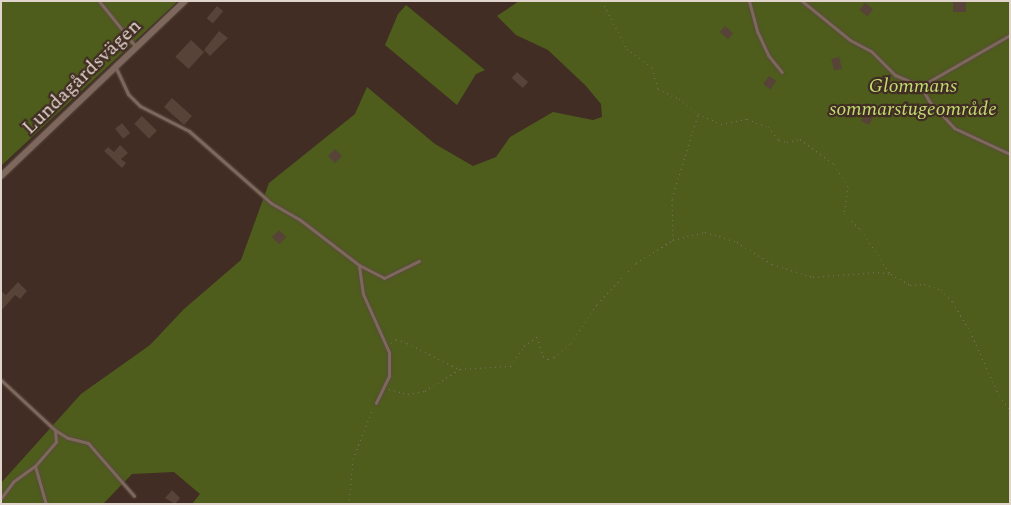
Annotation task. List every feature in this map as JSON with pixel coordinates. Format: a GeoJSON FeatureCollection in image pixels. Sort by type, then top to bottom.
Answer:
{"type":"FeatureCollection","features":[{"type":"Feature","properties":{"kind":"street","name":"Lundagårdsvägen"},"geometry":{"type":"LineString","coordinates":[[1,176],[185,1]]}},
{"type":"Feature","properties":{"kind":"lane"},"geometry":{"type":"LineString","coordinates":[[100,1],[136,48]]}},
{"type":"Feature","properties":{"kind":"lane"},"geometry":{"type":"LineString","coordinates":[[749,1],[757,31],[768,55],[782,72]]}},
{"type":"Feature","properties":{"kind":"lane"},"geometry":{"type":"LineString","coordinates":[[802,1],[850,40],[871,51],[894,75],[921,86],[929,101],[954,128],[1010,154]]}},
{"type":"Feature","properties":{"kind":"lane"},"geometry":{"type":"LineString","coordinates":[[921,86],[1010,35]]}},
{"type":"Feature","properties":{"kind":"lane"},"geometry":{"type":"LineString","coordinates":[[116,67],[128,94],[140,106],[190,131],[271,203],[299,219],[358,265],[384,278],[418,261]]}},
{"type":"Feature","properties":{"kind":"lane"},"geometry":{"type":"LineString","coordinates":[[358,265],[364,294],[387,345],[390,362],[385,388],[376,403]]}},
{"type":"Feature","properties":{"kind":"lane"},"geometry":{"type":"LineString","coordinates":[[1,380],[54,430],[68,438],[88,443],[134,496]]}},
{"type":"Feature","properties":{"kind":"lane"},"geometry":{"type":"LineString","coordinates":[[1,498],[14,481],[35,466],[56,442],[54,430]]}},
{"type":"Feature","properties":{"kind":"lane"},"geometry":{"type":"LineString","coordinates":[[35,466],[46,504]]}},
{"type":"Feature","properties":{"kind":"path"},"geometry":{"type":"LineString","coordinates":[[602,1],[627,49],[652,68],[658,89],[679,99],[698,114],[721,124],[746,119],[768,127],[779,140],[787,142],[800,139],[834,164],[848,186],[844,214],[861,230],[891,274]]}},
{"type":"Feature","properties":{"kind":"path"},"geometry":{"type":"LineString","coordinates":[[673,240],[672,198],[698,114]]}},
{"type":"Feature","properties":{"kind":"path"},"geometry":{"type":"LineString","coordinates":[[385,388],[408,394],[425,390],[460,369],[511,366],[524,346],[537,336],[543,356],[548,359],[554,357],[571,344],[597,304],[636,263],[673,240],[688,234],[719,234],[772,264],[813,277],[867,272],[891,274],[910,285],[924,284],[941,290],[952,302],[1010,411]]}},
{"type":"Feature","properties":{"kind":"path"},"geometry":{"type":"LineString","coordinates":[[387,345],[396,339],[460,369]]}},
{"type":"Feature","properties":{"kind":"path"},"geometry":{"type":"LineString","coordinates":[[349,504],[354,459],[376,403]]}},
{"type":"Feature","properties":{"kind":"green space"},"geometry":{"type":"Polygon","coordinates":[[[1,1],[178,1],[1,166],[1,1]]]}},
{"type":"Feature","properties":{"kind":"green space","name":"Glommans sommarstugeområde"},"geometry":{"type":"Polygon","coordinates":[[[519,1],[1010,1],[1010,504],[192,504],[200,494],[174,472],[132,474],[103,504],[1,504],[1,483],[81,394],[150,345],[184,309],[241,260],[269,183],[355,114],[367,87],[435,144],[473,166],[496,157],[510,137],[553,112],[593,120],[602,117],[601,104],[586,86],[548,50],[516,35],[497,16],[519,1]]]}},
{"type":"Feature","properties":{"kind":"green space"},"geometry":{"type":"Polygon","coordinates":[[[406,5],[485,70],[476,74],[457,105],[385,45],[398,14],[406,5]]]}},
{"type":"Feature","properties":{"kind":"building"},"geometry":{"type":"Polygon","coordinates":[[[953,2],[966,2],[966,12],[953,12],[953,2]]]}},
{"type":"Feature","properties":{"kind":"building"},"geometry":{"type":"Polygon","coordinates":[[[865,3],[873,9],[868,16],[860,10],[865,3]]]}},
{"type":"Feature","properties":{"kind":"building"},"geometry":{"type":"Polygon","coordinates":[[[217,6],[223,11],[213,23],[207,18],[217,6]]]}},
{"type":"Feature","properties":{"kind":"building"},"geometry":{"type":"Polygon","coordinates":[[[725,26],[733,33],[728,39],[720,32],[725,26]]]}},
{"type":"Feature","properties":{"kind":"building"},"geometry":{"type":"Polygon","coordinates":[[[219,31],[228,38],[210,56],[204,50],[219,31]]]}},
{"type":"Feature","properties":{"kind":"building"},"geometry":{"type":"Polygon","coordinates":[[[191,40],[204,52],[188,69],[175,57],[191,40]]]}},
{"type":"Feature","properties":{"kind":"building"},"geometry":{"type":"Polygon","coordinates":[[[839,57],[842,69],[834,71],[831,59],[839,57]]]}},
{"type":"Feature","properties":{"kind":"building"},"geometry":{"type":"Polygon","coordinates":[[[517,72],[528,82],[523,88],[512,78],[517,72]]]}},
{"type":"Feature","properties":{"kind":"building"},"geometry":{"type":"Polygon","coordinates":[[[769,76],[776,81],[770,89],[763,84],[769,76]]]}},
{"type":"Feature","properties":{"kind":"building"},"geometry":{"type":"Polygon","coordinates":[[[172,98],[192,116],[184,125],[164,107],[172,98]]]}},
{"type":"Feature","properties":{"kind":"building"},"geometry":{"type":"Polygon","coordinates":[[[865,113],[873,117],[869,125],[861,121],[865,113]]]}},
{"type":"Feature","properties":{"kind":"building"},"geometry":{"type":"Polygon","coordinates":[[[142,116],[157,131],[149,139],[134,124],[142,116]]]}},
{"type":"Feature","properties":{"kind":"building"},"geometry":{"type":"Polygon","coordinates":[[[122,123],[130,133],[123,139],[115,129],[122,123]]]}},
{"type":"Feature","properties":{"kind":"building"},"geometry":{"type":"Polygon","coordinates":[[[120,145],[128,153],[121,159],[126,163],[122,168],[104,151],[108,147],[114,152],[120,145]]]}},
{"type":"Feature","properties":{"kind":"building"},"geometry":{"type":"Polygon","coordinates":[[[335,149],[342,156],[335,163],[328,156],[335,149]]]}},
{"type":"Feature","properties":{"kind":"building"},"geometry":{"type":"Polygon","coordinates":[[[279,230],[286,237],[279,244],[272,237],[279,230]]]}},
{"type":"Feature","properties":{"kind":"building"},"geometry":{"type":"Polygon","coordinates":[[[18,282],[27,291],[20,299],[15,295],[1,311],[1,291],[6,295],[18,282]]]}},
{"type":"Feature","properties":{"kind":"building"},"geometry":{"type":"Polygon","coordinates":[[[172,490],[180,498],[175,504],[165,498],[172,490]]]}}]}
